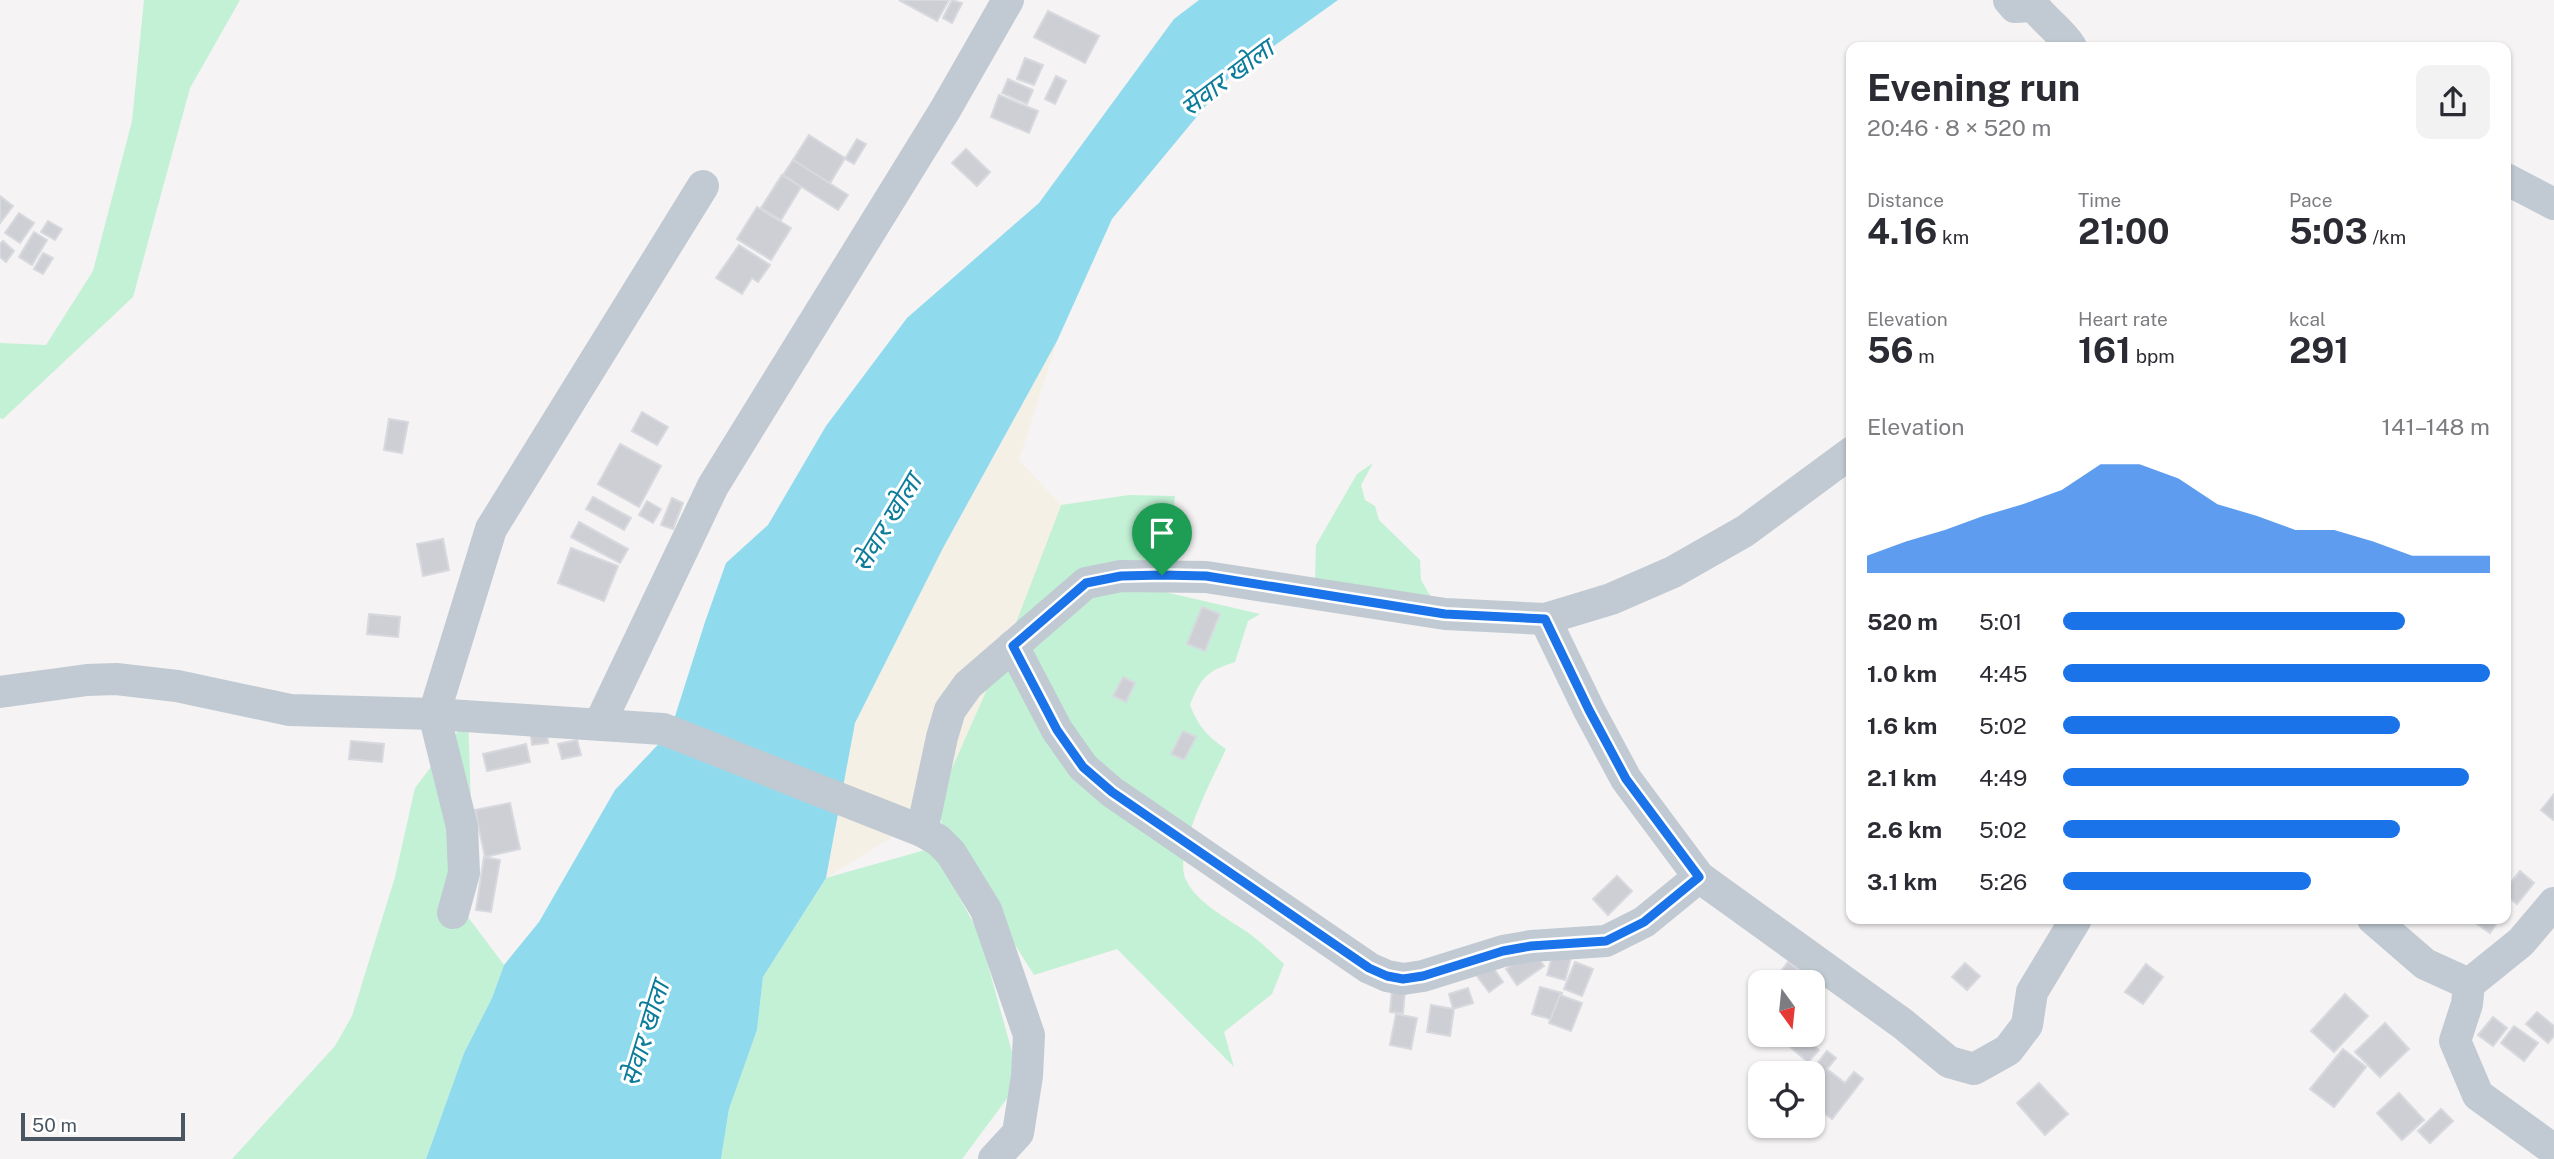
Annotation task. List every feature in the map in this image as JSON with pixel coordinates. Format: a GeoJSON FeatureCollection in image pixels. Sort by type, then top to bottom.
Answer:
{"type":"FeatureCollection","features":[{"type":"Feature","properties":{"kind":"street"},"geometry":{"type":"LineString","coordinates":[[600,723],[713,486],[945,110],[1008,0]]}},
{"type":"Feature","properties":{"kind":"street"},"geometry":{"type":"LineString","coordinates":[[2009,0],[2015,7],[2034,6],[2068,42]]}},
{"type":"Feature","properties":{"kind":"street"},"geometry":{"type":"LineString","coordinates":[[2511,182],[2554,204]]}},
{"type":"Feature","properties":{"kind":"street"},"geometry":{"type":"LineString","coordinates":[[453,913],[464,873],[462,827],[435,714],[491,529],[703,186]]}},
{"type":"Feature","properties":{"kind":"street"},"geometry":{"type":"LineString","coordinates":[[922,831],[950,710],[968,685],[1086,583],[1121,576],[1206,576],[1445,614],[1545,619],[1611,598],[1673,572],[1745,531],[1846,456]]}},
{"type":"Feature","properties":{"kind":"street"},"geometry":{"type":"LineString","coordinates":[[1545,619],[1626,779],[1699,877],[1903,1024],[1949,1062],[1974,1069],[2008,1050],[2027,1025],[2032,992],[2073,924]]}},
{"type":"Feature","properties":{"kind":"street"},"geometry":{"type":"LineString","coordinates":[[1013,646],[1057,730],[1083,767],[1145,815],[1369,968],[1387,976],[1403,979],[1423,976],[1465,961],[1531,946],[1606,941],[1644,922],[1699,877]]}},
{"type":"Feature","properties":{"kind":"street"},"geometry":{"type":"LineString","coordinates":[[0,692],[87,680],[116,679],[177,686],[290,710],[435,714],[663,729],[922,831],[938,840],[951,853],[986,910],[1029,1035],[1027,1076],[1018,1133],[994,1159]]}},
{"type":"Feature","properties":{"kind":"street"},"geometry":{"type":"LineString","coordinates":[[2554,903],[2521,942],[2469,984],[2467,1004],[2455,1041],[2478,1095],[2554,1150]]}},
{"type":"Feature","properties":{"kind":"street"},"geometry":{"type":"LineString","coordinates":[[2379,924],[2425,964],[2469,984]]}},
{"type":"Feature","properties":{"kind":"green space"},"geometry":{"type":"Polygon","coordinates":[[[144,0],[240,0],[190,88],[133,297],[3,419],[0,418],[0,343],[46,345],[93,271],[132,121],[144,0]]]}},
{"type":"Feature","properties":{"kind":"green space"},"geometry":{"type":"Polygon","coordinates":[[[1373,463],[1361,485],[1365,500],[1375,506],[1379,520],[1420,560],[1421,580],[1431,597],[1337,589],[1315,578],[1316,545],[1357,474],[1373,463]]]}},
{"type":"Feature","properties":{"kind":"green space"},"geometry":{"type":"Polygon","coordinates":[[[1129,495],[1175,496],[1165,592],[1260,614],[1248,621],[1235,662],[1206,676],[1190,705],[1204,730],[1226,749],[1189,834],[1183,868],[1186,880],[1205,903],[1252,936],[1284,964],[1272,994],[1224,1032],[1234,1067],[1117,949],[1034,975],[945,833],[936,804],[1013,630],[1061,505],[1129,495]]]}},
{"type":"Feature","properties":{"kind":"green space"},"geometry":{"type":"Polygon","coordinates":[[[468,718],[471,804],[465,913],[504,965],[492,998],[464,1053],[426,1159],[232,1159],[335,1046],[352,1016],[395,877],[415,788],[468,718]]]}},
{"type":"Feature","properties":{"kind":"green space"},"geometry":{"type":"Polygon","coordinates":[[[932,848],[979,933],[1020,1081],[962,1159],[721,1159],[729,1109],[757,1030],[763,977],[826,878],[932,848]]]}},
{"type":"Feature","properties":{"kind":"sand"},"geometry":{"type":"Polygon","coordinates":[[[1057,341],[1019,460],[1061,505],[1013,630],[936,804],[889,839],[826,878],[855,723],[943,548],[1057,341]]]}},
{"type":"Feature","properties":{"kind":"water","name":"सेवार खोला"},"geometry":{"type":"Polygon","coordinates":[[[1199,0],[1338,0],[1228,79],[1112,219],[1057,341],[943,548],[855,723],[826,878],[763,977],[757,1030],[729,1109],[721,1159],[426,1159],[464,1053],[492,998],[504,965],[539,922],[615,790],[670,732],[726,563],[768,525],[826,426],[907,318],[1039,203],[1174,19],[1199,0]]]}},
{"type":"Feature","properties":{"kind":"building"},"geometry":{"type":"Polygon","coordinates":[[[899,0],[949,0],[937,21],[899,0]]]}},
{"type":"Feature","properties":{"kind":"building"},"geometry":{"type":"Polygon","coordinates":[[[952,0],[962,3],[952,23],[943,18],[952,0]]]}},
{"type":"Feature","properties":{"kind":"building"},"geometry":{"type":"Polygon","coordinates":[[[1048,11],[1099,36],[1085,63],[1034,37],[1048,11]]]}},
{"type":"Feature","properties":{"kind":"building"},"geometry":{"type":"Polygon","coordinates":[[[1025,58],[1043,65],[1034,85],[1017,79],[1025,58]]]}},
{"type":"Feature","properties":{"kind":"building"},"geometry":{"type":"Polygon","coordinates":[[[1056,76],[1066,81],[1055,104],[1045,99],[1056,76]]]}},
{"type":"Feature","properties":{"kind":"building"},"geometry":{"type":"Polygon","coordinates":[[[1008,79],[1033,90],[1027,104],[1002,93],[1008,79]]]}},
{"type":"Feature","properties":{"kind":"building"},"geometry":{"type":"Polygon","coordinates":[[[999,95],[1038,111],[1029,133],[991,117],[999,95]]]}},
{"type":"Feature","properties":{"kind":"building"},"geometry":{"type":"Polygon","coordinates":[[[809,135],[845,158],[830,183],[793,160],[809,135]]]}},
{"type":"Feature","properties":{"kind":"building"},"geometry":{"type":"Polygon","coordinates":[[[857,139],[866,144],[854,164],[845,159],[857,139]]]}},
{"type":"Feature","properties":{"kind":"building"},"geometry":{"type":"Polygon","coordinates":[[[966,149],[990,172],[977,186],[952,163],[966,149]]]}},
{"type":"Feature","properties":{"kind":"building"},"geometry":{"type":"Polygon","coordinates":[[[793,160],[848,195],[838,210],[783,175],[793,160]]]}},
{"type":"Feature","properties":{"kind":"building"},"geometry":{"type":"Polygon","coordinates":[[[782,175],[801,187],[781,220],[761,208],[782,175]]]}},
{"type":"Feature","properties":{"kind":"building"},"geometry":{"type":"Polygon","coordinates":[[[0,196],[13,206],[0,223],[0,196]]]}},
{"type":"Feature","properties":{"kind":"building"},"geometry":{"type":"Polygon","coordinates":[[[757,207],[791,228],[771,260],[737,239],[757,207]]]}},
{"type":"Feature","properties":{"kind":"building"},"geometry":{"type":"Polygon","coordinates":[[[19,213],[34,223],[20,243],[5,233],[19,213]]]}},
{"type":"Feature","properties":{"kind":"building"},"geometry":{"type":"Polygon","coordinates":[[[48,221],[62,229],[55,240],[41,232],[48,221]]]}},
{"type":"Feature","properties":{"kind":"building"},"geometry":{"type":"Polygon","coordinates":[[[34,232],[47,240],[32,265],[19,257],[34,232]]]}},
{"type":"Feature","properties":{"kind":"building"},"geometry":{"type":"Polygon","coordinates":[[[3,241],[14,251],[6,262],[0,257],[0,244],[3,241]]]}},
{"type":"Feature","properties":{"kind":"building"},"geometry":{"type":"Polygon","coordinates":[[[739,245],[770,265],[758,282],[752,278],[742,294],[716,278],[739,245]]]}},
{"type":"Feature","properties":{"kind":"building"},"geometry":{"type":"Polygon","coordinates":[[[43,253],[53,258],[43,274],[34,269],[43,253]]]}},
{"type":"Feature","properties":{"kind":"building"},"geometry":{"type":"Polygon","coordinates":[[[642,412],[668,427],[657,445],[632,431],[642,412]]]}},
{"type":"Feature","properties":{"kind":"building"},"geometry":{"type":"Polygon","coordinates":[[[389,419],[408,422],[402,453],[384,450],[389,419]]]}},
{"type":"Feature","properties":{"kind":"building"},"geometry":{"type":"Polygon","coordinates":[[[620,444],[661,466],[639,507],[598,484],[620,444]]]}},
{"type":"Feature","properties":{"kind":"building"},"geometry":{"type":"Polygon","coordinates":[[[593,497],[631,518],[624,530],[586,509],[593,497]]]}},
{"type":"Feature","properties":{"kind":"building"},"geometry":{"type":"Polygon","coordinates":[[[672,498],[683,503],[673,529],[661,525],[672,498]]]}},
{"type":"Feature","properties":{"kind":"building"},"geometry":{"type":"Polygon","coordinates":[[[647,501],[661,509],[653,523],[639,515],[647,501]]]}},
{"type":"Feature","properties":{"kind":"building"},"geometry":{"type":"Polygon","coordinates":[[[579,522],[628,549],[620,563],[571,537],[579,522]]]}},
{"type":"Feature","properties":{"kind":"building"},"geometry":{"type":"Polygon","coordinates":[[[443,539],[449,570],[423,576],[417,544],[443,539]]]}},
{"type":"Feature","properties":{"kind":"building"},"geometry":{"type":"Polygon","coordinates":[[[571,548],[618,566],[604,601],[558,583],[571,548]]]}},
{"type":"Feature","properties":{"kind":"building"},"geometry":{"type":"Polygon","coordinates":[[[1202,607],[1220,614],[1205,651],[1187,644],[1202,607]]]}},
{"type":"Feature","properties":{"kind":"building"},"geometry":{"type":"Polygon","coordinates":[[[369,614],[400,617],[398,637],[367,634],[369,614]]]}},
{"type":"Feature","properties":{"kind":"building"},"geometry":{"type":"Polygon","coordinates":[[[1123,677],[1135,683],[1126,702],[1113,696],[1123,677]]]}},
{"type":"Feature","properties":{"kind":"building"},"geometry":{"type":"Polygon","coordinates":[[[546,726],[548,743],[532,745],[530,728],[546,726]]]}},
{"type":"Feature","properties":{"kind":"building"},"geometry":{"type":"Polygon","coordinates":[[[1183,731],[1196,737],[1184,760],[1171,754],[1183,731]]]}},
{"type":"Feature","properties":{"kind":"building"},"geometry":{"type":"Polygon","coordinates":[[[577,740],[581,755],[562,759],[558,744],[577,740]]]}},
{"type":"Feature","properties":{"kind":"building"},"geometry":{"type":"Polygon","coordinates":[[[351,741],[384,744],[382,762],[349,759],[351,741]]]}},
{"type":"Feature","properties":{"kind":"building"},"geometry":{"type":"Polygon","coordinates":[[[526,744],[530,762],[487,771],[483,754],[526,744]]]}},
{"type":"Feature","properties":{"kind":"building"},"geometry":{"type":"Polygon","coordinates":[[[2554,794],[2554,819],[2553,820],[2541,810],[2554,794]]]}},
{"type":"Feature","properties":{"kind":"building"},"geometry":{"type":"Polygon","coordinates":[[[510,803],[520,849],[485,857],[475,810],[510,803]]]}},
{"type":"Feature","properties":{"kind":"building"},"geometry":{"type":"Polygon","coordinates":[[[484,857],[500,860],[491,912],[476,910],[484,857]]]}},
{"type":"Feature","properties":{"kind":"building"},"geometry":{"type":"Polygon","coordinates":[[[2520,871],[2534,883],[2517,904],[2511,899],[2511,882],[2520,871]]]}},
{"type":"Feature","properties":{"kind":"building"},"geometry":{"type":"Polygon","coordinates":[[[1617,876],[1632,891],[1608,915],[1593,899],[1617,876]]]}},
{"type":"Feature","properties":{"kind":"building"},"geometry":{"type":"Polygon","coordinates":[[[2477,924],[2496,924],[2490,933],[2477,924]]]}},
{"type":"Feature","properties":{"kind":"building"},"geometry":{"type":"Polygon","coordinates":[[[1533,950],[1544,966],[1517,985],[1506,969],[1533,950]]]}},
{"type":"Feature","properties":{"kind":"building"},"geometry":{"type":"Polygon","coordinates":[[[1553,953],[1571,958],[1565,980],[1547,975],[1553,953]]]}},
{"type":"Feature","properties":{"kind":"building"},"geometry":{"type":"Polygon","coordinates":[[[1575,962],[1593,969],[1582,996],[1564,989],[1575,962]]]}},
{"type":"Feature","properties":{"kind":"building"},"geometry":{"type":"Polygon","coordinates":[[[1788,962],[1799,970],[1782,970],[1788,962]]]}},
{"type":"Feature","properties":{"kind":"building"},"geometry":{"type":"Polygon","coordinates":[[[1965,963],[1980,976],[1967,990],[1952,977],[1965,963]]]}},
{"type":"Feature","properties":{"kind":"building"},"geometry":{"type":"Polygon","coordinates":[[[2146,964],[2163,977],[2143,1004],[2125,992],[2146,964]]]}},
{"type":"Feature","properties":{"kind":"building"},"geometry":{"type":"Polygon","coordinates":[[[1492,966],[1503,982],[1489,992],[1477,976],[1492,966]]]}},
{"type":"Feature","properties":{"kind":"building"},"geometry":{"type":"Polygon","coordinates":[[[1540,987],[1562,993],[1554,1020],[1532,1014],[1540,987]]]}},
{"type":"Feature","properties":{"kind":"building"},"geometry":{"type":"Polygon","coordinates":[[[1468,988],[1473,1003],[1453,1009],[1449,994],[1468,988]]]}},
{"type":"Feature","properties":{"kind":"building"},"geometry":{"type":"Polygon","coordinates":[[[1392,990],[1405,991],[1403,1013],[1390,1012],[1392,990]]]}},
{"type":"Feature","properties":{"kind":"building"},"geometry":{"type":"Polygon","coordinates":[[[2345,994],[2368,1016],[2334,1052],[2311,1031],[2345,994]]]}},
{"type":"Feature","properties":{"kind":"building"},"geometry":{"type":"Polygon","coordinates":[[[1560,995],[1582,1003],[1571,1031],[1549,1023],[1560,995]]]}},
{"type":"Feature","properties":{"kind":"building"},"geometry":{"type":"Polygon","coordinates":[[[1431,1005],[1454,1009],[1450,1036],[1427,1032],[1431,1005]]]}},
{"type":"Feature","properties":{"kind":"building"},"geometry":{"type":"Polygon","coordinates":[[[2537,1012],[2554,1026],[2554,1036],[2548,1043],[2526,1024],[2537,1012]]]}},
{"type":"Feature","properties":{"kind":"building"},"geometry":{"type":"Polygon","coordinates":[[[1396,1014],[1417,1018],[1411,1049],[1390,1045],[1396,1014]]]}},
{"type":"Feature","properties":{"kind":"building"},"geometry":{"type":"Polygon","coordinates":[[[2493,1017],[2507,1028],[2493,1046],[2478,1035],[2493,1017]]]}},
{"type":"Feature","properties":{"kind":"building"},"geometry":{"type":"Polygon","coordinates":[[[2385,1023],[2409,1049],[2380,1077],[2355,1052],[2385,1023]]]}},
{"type":"Feature","properties":{"kind":"building"},"geometry":{"type":"Polygon","coordinates":[[[2514,1026],[2538,1043],[2524,1061],[2501,1043],[2514,1026]]]}},
{"type":"Feature","properties":{"kind":"building"},"geometry":{"type":"Polygon","coordinates":[[[1790,1047],[1816,1047],[1819,1050],[1807,1061],[1790,1047]]]}},
{"type":"Feature","properties":{"kind":"building"},"geometry":{"type":"Polygon","coordinates":[[[2343,1049],[2366,1067],[2334,1107],[2310,1089],[2343,1049]]]}},
{"type":"Feature","properties":{"kind":"building"},"geometry":{"type":"Polygon","coordinates":[[[1827,1051],[1836,1058],[1827,1069],[1845,1083],[1854,1072],[1863,1079],[1832,1119],[1825,1114],[1825,1061],[1819,1061],[1827,1051]]]}},
{"type":"Feature","properties":{"kind":"building"},"geometry":{"type":"Polygon","coordinates":[[[2039,1083],[2068,1114],[2045,1135],[2017,1103],[2039,1083]]]}},
{"type":"Feature","properties":{"kind":"building"},"geometry":{"type":"Polygon","coordinates":[[[2399,1093],[2424,1120],[2402,1140],[2377,1113],[2399,1093]]]}},
{"type":"Feature","properties":{"kind":"building"},"geometry":{"type":"Polygon","coordinates":[[[2441,1109],[2453,1121],[2430,1143],[2418,1131],[2441,1109]]]}},
{"type":"Feature","properties":{"kind":"route"},"geometry":{"type":"LineString","coordinates":[[1162,575],[1206,576],[1445,614],[1545,619],[1626,779],[1699,877],[1644,922],[1606,941],[1531,946],[1503,951],[1423,976],[1403,979],[1369,968],[1112,792],[1083,767],[1057,730],[1013,646],[1086,583],[1121,576],[1162,575]]}}]}
